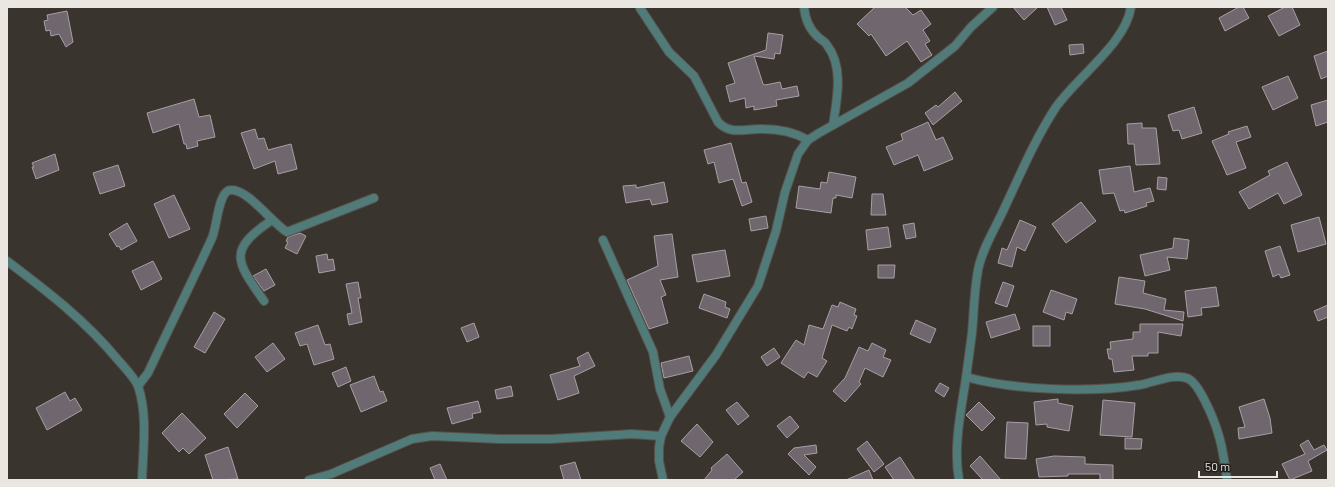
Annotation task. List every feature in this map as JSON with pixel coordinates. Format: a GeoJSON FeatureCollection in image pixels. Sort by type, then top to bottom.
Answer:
{"type":"FeatureCollection","features":[{"type":"Feature","properties":{"kind":"street"},"geometry":{"type":"LineString","coordinates":[[804,7],[807,22],[812,31],[826,43],[834,54],[838,84],[833,125]]}},
{"type":"Feature","properties":{"kind":"street"},"geometry":{"type":"LineString","coordinates":[[663,480],[659,461],[661,436],[670,417],[716,355],[758,286],[787,186],[798,154],[808,140],[908,83],[955,46],[971,27],[993,7]]}},
{"type":"Feature","properties":{"kind":"street"},"geometry":{"type":"LineString","coordinates":[[959,480],[956,464],[978,270],[985,249],[1037,138],[1056,107],[1073,86],[1106,53],[1122,31],[1130,14],[1130,7]]}},
{"type":"Feature","properties":{"kind":"street"},"geometry":{"type":"LineString","coordinates":[[640,8],[669,52],[694,76],[718,122],[723,127],[734,131],[761,129],[785,131],[797,134],[808,140]]}},
{"type":"Feature","properties":{"kind":"street"},"geometry":{"type":"LineString","coordinates":[[138,386],[148,373],[194,279],[214,234],[223,196],[227,191],[232,190],[242,193],[287,232],[374,198]]}},
{"type":"Feature","properties":{"kind":"street"},"geometry":{"type":"LineString","coordinates":[[264,301],[242,268],[240,260],[241,253],[249,238],[272,220]]}},
{"type":"Feature","properties":{"kind":"street"},"geometry":{"type":"LineString","coordinates":[[603,240],[652,352],[660,389],[670,417]]}},
{"type":"Feature","properties":{"kind":"street"},"geometry":{"type":"LineString","coordinates":[[7,272],[10,263],[70,309],[102,341],[129,372],[138,386],[142,407],[142,480]]}},
{"type":"Feature","properties":{"kind":"street"},"geometry":{"type":"LineString","coordinates":[[966,377],[991,383],[1075,389],[1117,388],[1171,378],[1182,377],[1189,379],[1199,390],[1219,431],[1227,480]]}},
{"type":"Feature","properties":{"kind":"street"},"geometry":{"type":"LineString","coordinates":[[309,480],[332,477],[412,439],[432,436],[500,439],[551,439],[632,434],[661,436]]}},
{"type":"Feature","properties":{"kind":"building"},"geometry":{"type":"Polygon","coordinates":[[[875,7],[905,7],[913,15],[921,10],[931,24],[923,30],[930,41],[925,44],[932,55],[921,62],[907,41],[886,56],[871,34],[869,36],[857,24],[875,7]]]}},
{"type":"Feature","properties":{"kind":"building"},"geometry":{"type":"Polygon","coordinates":[[[1013,7],[1038,7],[1024,20],[1013,7]]]}},
{"type":"Feature","properties":{"kind":"building"},"geometry":{"type":"Polygon","coordinates":[[[1047,7],[1061,7],[1067,20],[1055,25],[1047,7]]]}},
{"type":"Feature","properties":{"kind":"building"},"geometry":{"type":"Polygon","coordinates":[[[1239,7],[1243,7],[1249,18],[1225,31],[1219,18],[1239,7]]]}},
{"type":"Feature","properties":{"kind":"building"},"geometry":{"type":"Polygon","coordinates":[[[1285,7],[1292,7],[1300,25],[1279,36],[1268,16],[1285,7]]]}},
{"type":"Feature","properties":{"kind":"building"},"geometry":{"type":"Polygon","coordinates":[[[67,11],[73,42],[66,47],[59,34],[51,36],[50,30],[46,31],[44,21],[48,20],[47,15],[67,11]]]}},
{"type":"Feature","properties":{"kind":"building"},"geometry":{"type":"Polygon","coordinates":[[[768,33],[783,35],[780,54],[775,53],[774,59],[754,56],[763,84],[765,85],[780,82],[782,89],[797,86],[799,96],[776,100],[777,106],[754,110],[754,106],[746,108],[745,98],[730,102],[726,86],[735,83],[728,63],[766,50],[768,33]]]}},
{"type":"Feature","properties":{"kind":"building"},"geometry":{"type":"Polygon","coordinates":[[[1083,44],[1084,53],[1070,55],[1069,45],[1083,44]]]}},
{"type":"Feature","properties":{"kind":"building"},"geometry":{"type":"Polygon","coordinates":[[[1328,51],[1328,76],[1321,79],[1314,56],[1328,51]]]}},
{"type":"Feature","properties":{"kind":"building"},"geometry":{"type":"Polygon","coordinates":[[[1288,76],[1298,98],[1273,110],[1262,87],[1288,76]]]}},
{"type":"Feature","properties":{"kind":"building"},"geometry":{"type":"Polygon","coordinates":[[[955,92],[962,101],[933,125],[925,113],[936,105],[938,107],[955,92]]]}},
{"type":"Feature","properties":{"kind":"building"},"geometry":{"type":"Polygon","coordinates":[[[194,99],[199,117],[210,115],[215,137],[197,141],[198,146],[187,149],[186,144],[184,144],[179,124],[153,133],[147,113],[194,99]]]}},
{"type":"Feature","properties":{"kind":"building"},"geometry":{"type":"Polygon","coordinates":[[[1328,100],[1328,122],[1316,126],[1311,105],[1328,100]]]}},
{"type":"Feature","properties":{"kind":"building"},"geometry":{"type":"Polygon","coordinates":[[[1194,107],[1202,133],[1182,139],[1179,130],[1173,131],[1168,115],[1194,107]]]}},
{"type":"Feature","properties":{"kind":"building"},"geometry":{"type":"Polygon","coordinates":[[[928,122],[936,140],[943,137],[953,159],[924,171],[918,155],[894,165],[886,147],[903,140],[901,134],[928,122]]]}},
{"type":"Feature","properties":{"kind":"building"},"geometry":{"type":"Polygon","coordinates":[[[1142,123],[1142,128],[1156,128],[1160,164],[1136,165],[1134,144],[1128,144],[1127,124],[1142,123]]]}},
{"type":"Feature","properties":{"kind":"building"},"geometry":{"type":"Polygon","coordinates":[[[1247,126],[1251,137],[1236,142],[1246,168],[1227,175],[1212,141],[1229,134],[1228,132],[1247,126]]]}},
{"type":"Feature","properties":{"kind":"building"},"geometry":{"type":"Polygon","coordinates":[[[255,129],[258,139],[264,138],[268,150],[291,144],[297,169],[278,174],[275,161],[254,169],[241,133],[255,129]]]}},
{"type":"Feature","properties":{"kind":"building"},"geometry":{"type":"Polygon","coordinates":[[[731,143],[742,183],[746,182],[752,202],[742,206],[733,179],[719,183],[714,162],[708,164],[704,150],[731,143]]]}},
{"type":"Feature","properties":{"kind":"building"},"geometry":{"type":"Polygon","coordinates":[[[55,154],[59,170],[36,179],[32,163],[55,154]]]}},
{"type":"Feature","properties":{"kind":"building"},"geometry":{"type":"Polygon","coordinates":[[[1287,162],[1302,195],[1284,204],[1278,193],[1249,209],[1239,192],[1270,175],[1268,171],[1287,162]]]}},
{"type":"Feature","properties":{"kind":"building"},"geometry":{"type":"Polygon","coordinates":[[[118,165],[125,186],[100,194],[93,173],[118,165]]]}},
{"type":"Feature","properties":{"kind":"building"},"geometry":{"type":"Polygon","coordinates":[[[1130,166],[1134,192],[1150,188],[1154,201],[1146,203],[1147,206],[1125,213],[1124,210],[1120,211],[1114,193],[1103,194],[1099,170],[1130,166]]]}},
{"type":"Feature","properties":{"kind":"building"},"geometry":{"type":"Polygon","coordinates":[[[829,172],[856,177],[852,198],[836,195],[836,198],[833,198],[831,213],[796,208],[799,186],[820,189],[821,182],[827,183],[829,172]]]}},
{"type":"Feature","properties":{"kind":"building"},"geometry":{"type":"Polygon","coordinates":[[[1158,177],[1167,178],[1166,190],[1157,189],[1158,177]]]}},
{"type":"Feature","properties":{"kind":"building"},"geometry":{"type":"Polygon","coordinates":[[[664,182],[668,202],[652,205],[650,199],[626,203],[623,186],[636,185],[636,188],[664,182]]]}},
{"type":"Feature","properties":{"kind":"building"},"geometry":{"type":"Polygon","coordinates":[[[872,194],[883,194],[886,215],[871,215],[872,194]]]}},
{"type":"Feature","properties":{"kind":"building"},"geometry":{"type":"Polygon","coordinates":[[[174,195],[190,229],[169,238],[154,204],[174,195]]]}},
{"type":"Feature","properties":{"kind":"building"},"geometry":{"type":"Polygon","coordinates":[[[1081,202],[1096,221],[1066,243],[1052,224],[1081,202]]]}},
{"type":"Feature","properties":{"kind":"building"},"geometry":{"type":"Polygon","coordinates":[[[766,216],[768,228],[751,231],[749,219],[766,216]]]}},
{"type":"Feature","properties":{"kind":"building"},"geometry":{"type":"Polygon","coordinates":[[[1319,217],[1326,244],[1298,252],[1291,225],[1319,217]]]}},
{"type":"Feature","properties":{"kind":"building"},"geometry":{"type":"Polygon","coordinates":[[[1020,220],[1036,227],[1025,251],[1017,247],[1012,267],[998,263],[1002,248],[1007,250],[1020,220]]]}},
{"type":"Feature","properties":{"kind":"building"},"geometry":{"type":"Polygon","coordinates":[[[127,223],[137,241],[121,250],[119,246],[117,247],[109,234],[127,223]]]}},
{"type":"Feature","properties":{"kind":"building"},"geometry":{"type":"Polygon","coordinates":[[[914,223],[916,237],[906,239],[903,225],[914,223]]]}},
{"type":"Feature","properties":{"kind":"building"},"geometry":{"type":"Polygon","coordinates":[[[888,227],[891,247],[868,250],[866,230],[888,227]]]}},
{"type":"Feature","properties":{"kind":"building"},"geometry":{"type":"Polygon","coordinates":[[[300,233],[306,236],[297,254],[285,248],[288,242],[286,241],[288,237],[300,233]]]}},
{"type":"Feature","properties":{"kind":"building"},"geometry":{"type":"Polygon","coordinates":[[[672,234],[678,277],[660,280],[666,295],[661,297],[668,323],[649,329],[627,280],[658,266],[654,236],[672,234]]]}},
{"type":"Feature","properties":{"kind":"building"},"geometry":{"type":"Polygon","coordinates":[[[1174,238],[1189,240],[1187,259],[1167,257],[1170,270],[1145,276],[1140,255],[1173,248],[1174,238]]]}},
{"type":"Feature","properties":{"kind":"building"},"geometry":{"type":"Polygon","coordinates":[[[1280,246],[1290,275],[1281,278],[1279,274],[1273,277],[1265,251],[1280,246]]]}},
{"type":"Feature","properties":{"kind":"building"},"geometry":{"type":"Polygon","coordinates":[[[725,250],[730,276],[697,282],[692,255],[725,250]]]}},
{"type":"Feature","properties":{"kind":"building"},"geometry":{"type":"Polygon","coordinates":[[[327,254],[328,260],[333,259],[335,270],[319,273],[316,256],[327,254]]]}},
{"type":"Feature","properties":{"kind":"building"},"geometry":{"type":"Polygon","coordinates":[[[153,261],[162,279],[141,290],[132,271],[153,261]]]}},
{"type":"Feature","properties":{"kind":"building"},"geometry":{"type":"Polygon","coordinates":[[[878,265],[895,265],[894,278],[878,278],[878,265]]]}},
{"type":"Feature","properties":{"kind":"building"},"geometry":{"type":"Polygon","coordinates":[[[266,269],[275,285],[264,291],[253,276],[266,269]]]}},
{"type":"Feature","properties":{"kind":"building"},"geometry":{"type":"Polygon","coordinates":[[[1119,277],[1145,281],[1143,293],[1166,299],[1164,310],[1184,312],[1183,321],[1145,309],[1115,304],[1119,277]]]}},
{"type":"Feature","properties":{"kind":"building"},"geometry":{"type":"Polygon","coordinates":[[[358,282],[361,298],[358,298],[362,322],[349,325],[347,314],[352,313],[346,284],[358,282]]]}},
{"type":"Feature","properties":{"kind":"building"},"geometry":{"type":"Polygon","coordinates":[[[1003,282],[1014,286],[1007,307],[995,303],[1003,282]]]}},
{"type":"Feature","properties":{"kind":"building"},"geometry":{"type":"Polygon","coordinates":[[[1216,287],[1219,306],[1201,308],[1202,315],[1188,317],[1185,291],[1216,287]]]}},
{"type":"Feature","properties":{"kind":"building"},"geometry":{"type":"Polygon","coordinates":[[[1051,290],[1077,299],[1072,314],[1066,312],[1064,320],[1043,312],[1051,290]]]}},
{"type":"Feature","properties":{"kind":"building"},"geometry":{"type":"Polygon","coordinates":[[[704,294],[726,302],[725,307],[730,309],[727,318],[699,308],[704,294]]]}},
{"type":"Feature","properties":{"kind":"building"},"geometry":{"type":"Polygon","coordinates":[[[840,302],[856,309],[854,315],[857,316],[852,329],[849,327],[847,331],[832,325],[822,358],[827,361],[817,377],[808,372],[804,378],[781,363],[796,340],[804,345],[809,325],[823,329],[832,305],[838,307],[840,302]]]}},
{"type":"Feature","properties":{"kind":"building"},"geometry":{"type":"Polygon","coordinates":[[[1328,305],[1328,317],[1318,321],[1314,311],[1328,305]]]}},
{"type":"Feature","properties":{"kind":"building"},"geometry":{"type":"Polygon","coordinates":[[[214,312],[225,319],[205,353],[194,347],[214,312]]]}},
{"type":"Feature","properties":{"kind":"building"},"geometry":{"type":"Polygon","coordinates":[[[1015,314],[1020,329],[991,338],[986,322],[1015,314]]]}},
{"type":"Feature","properties":{"kind":"building"},"geometry":{"type":"Polygon","coordinates":[[[916,320],[936,329],[930,343],[910,334],[916,320]]]}},
{"type":"Feature","properties":{"kind":"building"},"geometry":{"type":"Polygon","coordinates":[[[474,323],[479,337],[467,342],[461,328],[474,323]]]}},
{"type":"Feature","properties":{"kind":"building"},"geometry":{"type":"Polygon","coordinates":[[[1140,324],[1183,324],[1181,336],[1158,332],[1158,353],[1148,353],[1148,356],[1132,356],[1134,370],[1114,372],[1112,359],[1109,359],[1107,349],[1111,349],[1110,342],[1133,339],[1133,332],[1140,332],[1140,324]]]}},
{"type":"Feature","properties":{"kind":"building"},"geometry":{"type":"Polygon","coordinates":[[[318,325],[325,345],[330,344],[334,359],[314,365],[307,344],[300,346],[295,333],[318,325]]]}},
{"type":"Feature","properties":{"kind":"building"},"geometry":{"type":"Polygon","coordinates":[[[1033,326],[1050,326],[1050,346],[1033,346],[1033,326]]]}},
{"type":"Feature","properties":{"kind":"building"},"geometry":{"type":"Polygon","coordinates":[[[273,343],[285,359],[267,372],[255,357],[273,343]]]}},
{"type":"Feature","properties":{"kind":"building"},"geometry":{"type":"Polygon","coordinates":[[[872,343],[886,350],[883,357],[891,360],[883,377],[865,368],[859,382],[861,384],[845,402],[833,391],[845,378],[859,347],[868,351],[872,343]]]}},
{"type":"Feature","properties":{"kind":"building"},"geometry":{"type":"Polygon","coordinates":[[[774,348],[780,357],[767,366],[761,357],[774,348]]]}},
{"type":"Feature","properties":{"kind":"building"},"geometry":{"type":"Polygon","coordinates":[[[588,352],[595,366],[574,376],[579,393],[558,400],[550,375],[580,366],[577,358],[588,352]]]}},
{"type":"Feature","properties":{"kind":"building"},"geometry":{"type":"Polygon","coordinates":[[[689,356],[693,371],[664,378],[661,363],[689,356]]]}},
{"type":"Feature","properties":{"kind":"building"},"geometry":{"type":"Polygon","coordinates":[[[346,367],[351,381],[338,387],[332,373],[346,367]]]}},
{"type":"Feature","properties":{"kind":"building"},"geometry":{"type":"Polygon","coordinates":[[[374,376],[380,392],[383,391],[387,401],[361,412],[350,385],[374,376]]]}},
{"type":"Feature","properties":{"kind":"building"},"geometry":{"type":"Polygon","coordinates":[[[940,383],[949,388],[944,397],[935,391],[940,383]]]}},
{"type":"Feature","properties":{"kind":"building"},"geometry":{"type":"Polygon","coordinates":[[[511,386],[513,396],[497,399],[495,390],[511,386]]]}},
{"type":"Feature","properties":{"kind":"building"},"geometry":{"type":"Polygon","coordinates":[[[65,392],[70,401],[75,398],[82,410],[47,430],[36,408],[65,392]]]}},
{"type":"Feature","properties":{"kind":"building"},"geometry":{"type":"Polygon","coordinates":[[[245,393],[258,406],[237,428],[224,414],[245,393]]]}},
{"type":"Feature","properties":{"kind":"building"},"geometry":{"type":"Polygon","coordinates":[[[1058,399],[1058,403],[1073,406],[1069,431],[1047,427],[1047,424],[1036,425],[1034,402],[1058,399]]]}},
{"type":"Feature","properties":{"kind":"building"},"geometry":{"type":"Polygon","coordinates":[[[1264,399],[1270,418],[1272,433],[1239,439],[1238,428],[1245,427],[1239,407],[1264,399]]]}},
{"type":"Feature","properties":{"kind":"building"},"geometry":{"type":"Polygon","coordinates":[[[1103,400],[1135,403],[1132,437],[1100,435],[1103,400]]]}},
{"type":"Feature","properties":{"kind":"building"},"geometry":{"type":"Polygon","coordinates":[[[478,401],[481,412],[472,414],[473,418],[452,424],[447,408],[478,401]]]}},
{"type":"Feature","properties":{"kind":"building"},"geometry":{"type":"Polygon","coordinates":[[[737,402],[749,416],[738,425],[726,410],[737,402]]]}},
{"type":"Feature","properties":{"kind":"building"},"geometry":{"type":"Polygon","coordinates":[[[979,402],[995,418],[982,431],[966,415],[979,402]]]}},
{"type":"Feature","properties":{"kind":"building"},"geometry":{"type":"Polygon","coordinates":[[[182,413],[206,438],[189,454],[183,448],[179,452],[162,433],[182,413]]]}},
{"type":"Feature","properties":{"kind":"building"},"geometry":{"type":"Polygon","coordinates":[[[790,416],[799,427],[787,438],[777,426],[790,416]]]}},
{"type":"Feature","properties":{"kind":"building"},"geometry":{"type":"Polygon","coordinates":[[[1007,422],[1028,423],[1026,459],[1005,458],[1007,422]]]}},
{"type":"Feature","properties":{"kind":"building"},"geometry":{"type":"Polygon","coordinates":[[[697,424],[713,442],[700,457],[681,441],[697,424]]]}},
{"type":"Feature","properties":{"kind":"building"},"geometry":{"type":"Polygon","coordinates":[[[1125,438],[1142,439],[1141,449],[1125,449],[1125,438]]]}},
{"type":"Feature","properties":{"kind":"building"},"geometry":{"type":"Polygon","coordinates":[[[1308,440],[1314,450],[1324,445],[1327,450],[1308,461],[1312,471],[1290,480],[1282,464],[1305,454],[1300,445],[1308,440]]]}},
{"type":"Feature","properties":{"kind":"building"},"geometry":{"type":"Polygon","coordinates":[[[867,441],[884,464],[874,472],[857,449],[867,441]]]}},
{"type":"Feature","properties":{"kind":"building"},"geometry":{"type":"Polygon","coordinates":[[[816,445],[817,453],[804,455],[816,467],[809,475],[788,454],[794,448],[816,445]]]}},
{"type":"Feature","properties":{"kind":"building"},"geometry":{"type":"Polygon","coordinates":[[[228,447],[238,479],[213,480],[205,455],[228,447]]]}},
{"type":"Feature","properties":{"kind":"building"},"geometry":{"type":"Polygon","coordinates":[[[727,454],[743,472],[734,480],[704,480],[712,470],[711,468],[727,454]]]}},
{"type":"Feature","properties":{"kind":"building"},"geometry":{"type":"Polygon","coordinates":[[[980,456],[1001,480],[983,480],[970,466],[980,456]]]}},
{"type":"Feature","properties":{"kind":"building"},"geometry":{"type":"Polygon","coordinates":[[[1054,456],[1085,457],[1085,464],[1113,465],[1113,480],[1100,480],[1100,474],[1068,474],[1068,476],[1039,477],[1036,459],[1054,456]]]}},
{"type":"Feature","properties":{"kind":"building"},"geometry":{"type":"Polygon","coordinates":[[[900,457],[915,480],[894,480],[885,467],[900,457]]]}},
{"type":"Feature","properties":{"kind":"building"},"geometry":{"type":"Polygon","coordinates":[[[575,462],[581,480],[564,480],[560,466],[575,462]]]}},
{"type":"Feature","properties":{"kind":"building"},"geometry":{"type":"Polygon","coordinates":[[[440,464],[447,480],[435,480],[430,468],[440,464]]]}},
{"type":"Feature","properties":{"kind":"building"},"geometry":{"type":"Polygon","coordinates":[[[869,470],[873,480],[846,480],[869,470]]]}}]}
